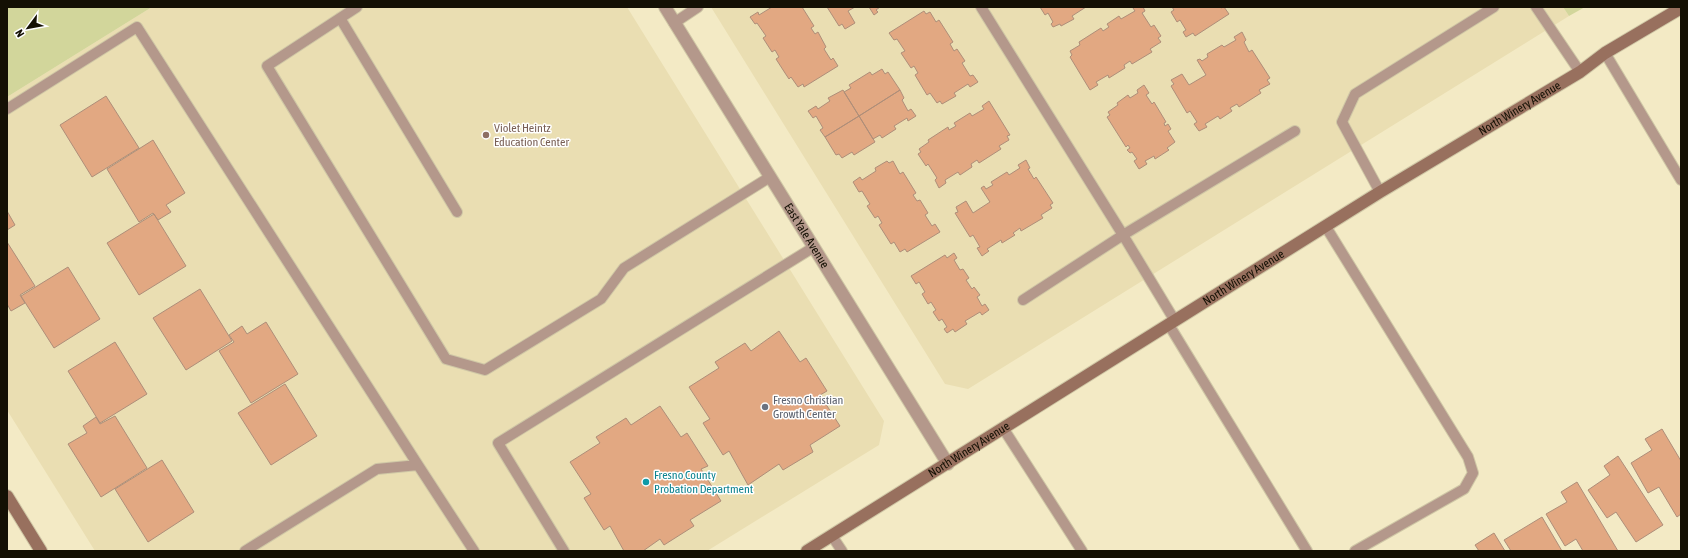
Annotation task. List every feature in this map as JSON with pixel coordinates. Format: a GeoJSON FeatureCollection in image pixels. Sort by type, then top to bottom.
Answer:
{"type":"FeatureCollection","features":[{"type":"Feature","properties":{"kind":"street","name":"East Yale Avenue"},"geometry":{"type":"LineString","coordinates":[[665,7],[948,464]]}},
{"type":"Feature","properties":{"kind":"street","name":"North Winery Avenue"},"geometry":{"type":"LineString","coordinates":[[807,551],[1380,192],[1580,72],[1605,53],[1681,8]]}},
{"type":"Feature","properties":{"kind":"street"},"geometry":{"type":"LineString","coordinates":[[7,496],[41,551]]}},
{"type":"Feature","properties":{"kind":"lane"},"geometry":{"type":"LineString","coordinates":[[357,7],[267,66],[446,359],[485,370],[601,299],[624,268],[770,176]]}},
{"type":"Feature","properties":{"kind":"lane"},"geometry":{"type":"LineString","coordinates":[[674,23],[698,7]]}},
{"type":"Feature","properties":{"kind":"lane"},"geometry":{"type":"LineString","coordinates":[[981,7],[1123,235],[1172,323],[1307,551]]}},
{"type":"Feature","properties":{"kind":"lane"},"geometry":{"type":"LineString","coordinates":[[1380,192],[1342,122],[1355,94],[1494,7]]}},
{"type":"Feature","properties":{"kind":"lane"},"geometry":{"type":"LineString","coordinates":[[1536,7],[1580,72]]}},
{"type":"Feature","properties":{"kind":"lane"},"geometry":{"type":"LineString","coordinates":[[340,18],[457,212]]}},
{"type":"Feature","properties":{"kind":"lane"},"geometry":{"type":"LineString","coordinates":[[7,109],[137,27],[474,551]]}},
{"type":"Feature","properties":{"kind":"lane"},"geometry":{"type":"LineString","coordinates":[[1605,53],[1681,180]]}},
{"type":"Feature","properties":{"kind":"lane"},"geometry":{"type":"LineString","coordinates":[[1022,300],[1123,235],[1295,131]]}},
{"type":"Feature","properties":{"kind":"lane"},"geometry":{"type":"LineString","coordinates":[[1326,227],[1468,457],[1473,473],[1464,489],[1355,551]]}},
{"type":"Feature","properties":{"kind":"lane"},"geometry":{"type":"LineString","coordinates":[[564,551],[498,443],[814,247]]}},
{"type":"Feature","properties":{"kind":"lane"},"geometry":{"type":"LineString","coordinates":[[1003,428],[1082,551]]}},
{"type":"Feature","properties":{"kind":"lane"},"geometry":{"type":"LineString","coordinates":[[245,551],[377,469],[418,465]]}},
{"type":"Feature","properties":{"kind":"lane"},"geometry":{"type":"LineString","coordinates":[[832,536],[842,551]]}},
{"type":"Feature","properties":{"kind":"shaded area"},"geometry":{"type":"Polygon","coordinates":[[[152,7],[627,7],[884,421],[879,445],[707,551],[95,551],[7,410],[7,97],[152,7]]]}},
{"type":"Feature","properties":{"kind":"shaded area"},"geometry":{"type":"Polygon","coordinates":[[[711,7],[1563,7],[1569,16],[968,389],[945,384],[711,7]]]}},
{"type":"Feature","properties":{"kind":"green space"},"geometry":{"type":"Polygon","coordinates":[[[7,7],[152,7],[7,97],[7,7]]]}},
{"type":"Feature","properties":{"kind":"green space"},"geometry":{"type":"Polygon","coordinates":[[[1563,7],[1585,7],[1569,16],[1563,7]]]}},
{"type":"Feature","properties":{"kind":"building"},"geometry":{"type":"Polygon","coordinates":[[[772,7],[802,7],[814,26],[811,28],[815,34],[818,32],[826,47],[824,49],[831,60],[833,58],[838,66],[804,87],[803,84],[798,87],[791,77],[789,79],[776,59],[779,57],[775,50],[772,52],[763,38],[766,36],[757,23],[755,24],[750,17],[758,12],[759,15],[772,7]]]}},
{"type":"Feature","properties":{"kind":"building"},"geometry":{"type":"Polygon","coordinates":[[[827,7],[855,7],[848,11],[855,23],[845,29],[842,24],[839,26],[827,7]]]}},
{"type":"Feature","properties":{"kind":"building"},"geometry":{"type":"Polygon","coordinates":[[[869,7],[880,7],[876,10],[878,12],[874,15],[869,7]]]}},
{"type":"Feature","properties":{"kind":"building"},"geometry":{"type":"Polygon","coordinates":[[[1040,7],[1086,7],[1072,16],[1074,19],[1061,26],[1060,24],[1053,27],[1051,24],[1053,22],[1048,13],[1045,15],[1040,7]]]}},
{"type":"Feature","properties":{"kind":"building"},"geometry":{"type":"Polygon","coordinates":[[[1143,7],[1145,11],[1142,13],[1151,27],[1154,25],[1161,36],[1158,38],[1161,42],[1150,49],[1152,52],[1132,64],[1130,61],[1124,65],[1125,68],[1109,78],[1108,75],[1096,82],[1098,85],[1090,90],[1070,57],[1072,55],[1070,51],[1080,45],[1079,42],[1101,28],[1103,31],[1109,27],[1107,24],[1119,16],[1121,19],[1135,11],[1133,8],[1143,7]]]}},
{"type":"Feature","properties":{"kind":"building"},"geometry":{"type":"Polygon","coordinates":[[[1172,7],[1224,7],[1229,14],[1195,36],[1193,33],[1186,37],[1183,32],[1186,30],[1180,20],[1177,22],[1171,12],[1174,10],[1172,7]]]}},
{"type":"Feature","properties":{"kind":"building"},"geometry":{"type":"Polygon","coordinates":[[[924,11],[926,14],[930,12],[936,22],[939,20],[953,42],[950,44],[954,51],[957,49],[965,61],[962,63],[970,76],[973,75],[978,82],[970,87],[968,84],[954,93],[956,96],[942,104],[940,101],[937,103],[930,93],[927,95],[915,75],[918,73],[914,66],[911,68],[901,53],[905,51],[897,39],[894,40],[889,33],[924,11]]]}},
{"type":"Feature","properties":{"kind":"building"},"geometry":{"type":"Polygon","coordinates":[[[1242,32],[1246,40],[1244,42],[1249,52],[1252,50],[1270,78],[1267,80],[1270,84],[1259,90],[1261,93],[1239,107],[1237,104],[1230,108],[1232,111],[1220,119],[1218,116],[1205,124],[1207,127],[1199,131],[1194,124],[1197,122],[1190,111],[1187,113],[1171,86],[1174,84],[1171,80],[1182,74],[1189,85],[1206,75],[1197,60],[1200,59],[1202,61],[1208,57],[1207,54],[1222,45],[1224,47],[1236,40],[1234,37],[1242,32]]]}},
{"type":"Feature","properties":{"kind":"building"},"geometry":{"type":"Polygon","coordinates":[[[882,69],[885,74],[888,72],[900,90],[859,116],[844,92],[851,88],[849,85],[870,72],[872,75],[882,69]]]}},
{"type":"Feature","properties":{"kind":"building"},"geometry":{"type":"Polygon","coordinates":[[[1144,85],[1149,93],[1146,95],[1152,104],[1154,102],[1166,122],[1164,123],[1165,126],[1168,124],[1171,129],[1168,131],[1175,142],[1167,148],[1169,150],[1155,159],[1154,156],[1145,161],[1147,164],[1139,169],[1134,161],[1137,159],[1132,152],[1130,153],[1127,150],[1130,148],[1128,145],[1126,147],[1107,117],[1110,115],[1108,112],[1118,105],[1117,103],[1128,95],[1130,98],[1138,93],[1137,90],[1144,85]]]}},
{"type":"Feature","properties":{"kind":"building"},"geometry":{"type":"Polygon","coordinates":[[[843,90],[859,116],[825,137],[820,130],[823,128],[816,116],[813,118],[808,111],[816,106],[818,109],[830,101],[828,98],[843,90]]]}},
{"type":"Feature","properties":{"kind":"building"},"geometry":{"type":"Polygon","coordinates":[[[900,90],[904,98],[902,100],[908,111],[911,109],[916,116],[908,121],[907,118],[894,126],[896,129],[882,138],[880,135],[873,139],[859,116],[900,90]]]}},
{"type":"Feature","properties":{"kind":"building"},"geometry":{"type":"Polygon","coordinates":[[[106,96],[139,148],[92,177],[60,125],[106,96]]]}},
{"type":"Feature","properties":{"kind":"building"},"geometry":{"type":"Polygon","coordinates":[[[989,101],[1010,135],[1007,136],[1009,140],[999,146],[1001,149],[979,163],[977,160],[971,164],[972,167],[960,175],[958,172],[945,180],[946,183],[939,188],[935,180],[937,178],[928,164],[926,166],[918,154],[921,152],[919,149],[929,142],[928,140],[948,127],[949,130],[956,126],[954,123],[970,113],[972,116],[984,109],[982,106],[989,101]]]}},
{"type":"Feature","properties":{"kind":"building"},"geometry":{"type":"Polygon","coordinates":[[[859,116],[875,142],[854,155],[852,152],[842,158],[839,154],[836,155],[825,137],[859,116]]]}},
{"type":"Feature","properties":{"kind":"building"},"geometry":{"type":"Polygon","coordinates":[[[153,140],[185,193],[166,205],[171,212],[158,220],[153,213],[139,222],[107,169],[153,140]]]}},
{"type":"Feature","properties":{"kind":"building"},"geometry":{"type":"Polygon","coordinates":[[[1026,160],[1030,168],[1028,169],[1034,179],[1036,177],[1053,203],[1050,205],[1052,208],[1041,215],[1043,218],[1021,231],[1020,228],[1013,233],[1015,235],[1002,243],[1001,240],[987,249],[989,251],[982,256],[977,248],[980,247],[973,235],[970,237],[955,213],[958,212],[956,207],[966,201],[973,213],[990,202],[981,188],[984,186],[986,189],[993,185],[991,182],[1007,172],[1009,175],[1020,168],[1018,165],[1026,160]]]}},
{"type":"Feature","properties":{"kind":"building"},"geometry":{"type":"Polygon","coordinates":[[[887,161],[889,163],[893,161],[900,174],[903,172],[916,193],[913,195],[917,201],[920,200],[928,213],[925,215],[932,226],[935,224],[940,232],[907,252],[905,249],[900,252],[894,242],[891,244],[879,225],[882,223],[878,216],[875,218],[867,206],[870,204],[862,191],[859,192],[853,182],[860,177],[862,180],[876,171],[875,168],[887,161]]]}},
{"type":"Feature","properties":{"kind":"building"},"geometry":{"type":"Polygon","coordinates":[[[7,211],[15,225],[7,230],[7,211]]]}},
{"type":"Feature","properties":{"kind":"building"},"geometry":{"type":"Polygon","coordinates":[[[154,214],[186,266],[139,295],[107,243],[154,214]]]}},
{"type":"Feature","properties":{"kind":"building"},"geometry":{"type":"Polygon","coordinates":[[[7,242],[35,286],[20,295],[25,303],[11,311],[7,304],[7,242]]]}},
{"type":"Feature","properties":{"kind":"building"},"geometry":{"type":"Polygon","coordinates":[[[954,253],[957,258],[954,260],[960,270],[963,269],[969,278],[966,280],[972,289],[974,287],[980,295],[977,297],[982,306],[985,304],[989,310],[982,315],[980,312],[965,321],[967,324],[955,332],[953,329],[947,333],[944,329],[947,327],[942,319],[939,321],[933,312],[936,310],[931,302],[928,304],[922,294],[925,292],[919,282],[916,284],[911,276],[945,255],[947,258],[954,253]]]}},
{"type":"Feature","properties":{"kind":"building"},"geometry":{"type":"Polygon","coordinates":[[[68,267],[100,319],[54,348],[21,296],[68,267]]]}},
{"type":"Feature","properties":{"kind":"building"},"geometry":{"type":"Polygon","coordinates":[[[200,289],[232,341],[186,370],[153,318],[200,289]]]}},
{"type":"Feature","properties":{"kind":"building"},"geometry":{"type":"Polygon","coordinates":[[[266,322],[298,374],[251,403],[219,351],[234,342],[229,335],[242,326],[247,334],[266,322]]]}},
{"type":"Feature","properties":{"kind":"building","name":"Fresno Christian Growth Center"},"geometry":{"type":"Polygon","coordinates":[[[779,331],[800,362],[806,358],[827,391],[820,395],[840,426],[810,445],[813,452],[783,470],[779,464],[748,485],[729,451],[723,455],[703,423],[710,419],[689,387],[719,368],[715,362],[745,343],[751,351],[779,331]]]}},
{"type":"Feature","properties":{"kind":"building"},"geometry":{"type":"Polygon","coordinates":[[[115,342],[147,394],[100,423],[68,371],[115,342]]]}},
{"type":"Feature","properties":{"kind":"building"},"geometry":{"type":"Polygon","coordinates":[[[285,384],[317,436],[271,465],[238,413],[285,384]]]}},
{"type":"Feature","properties":{"kind":"building","name":"Fresno County Probation Department"},"geometry":{"type":"Polygon","coordinates":[[[660,406],[681,437],[687,433],[708,466],[701,469],[721,501],[690,520],[694,526],[664,545],[660,539],[643,551],[624,551],[610,526],[604,530],[584,498],[591,494],[570,462],[600,443],[596,437],[626,418],[631,425],[660,406]]]}},
{"type":"Feature","properties":{"kind":"building"},"geometry":{"type":"Polygon","coordinates":[[[115,416],[147,468],[101,497],[68,444],[87,433],[83,426],[96,417],[100,424],[115,416]]]}},
{"type":"Feature","properties":{"kind":"building"},"geometry":{"type":"Polygon","coordinates":[[[1662,429],[1681,461],[1681,514],[1677,517],[1659,487],[1648,493],[1631,463],[1652,450],[1645,439],[1662,429]]]}},
{"type":"Feature","properties":{"kind":"building"},"geometry":{"type":"Polygon","coordinates":[[[1618,456],[1663,525],[1636,542],[1616,512],[1607,518],[1588,490],[1610,475],[1604,466],[1618,456]]]}},
{"type":"Feature","properties":{"kind":"building"},"geometry":{"type":"Polygon","coordinates":[[[162,460],[194,512],[148,542],[115,489],[162,460]]]}},
{"type":"Feature","properties":{"kind":"building"},"geometry":{"type":"Polygon","coordinates":[[[1577,482],[1618,551],[1583,551],[1576,539],[1565,546],[1546,514],[1567,502],[1561,492],[1577,482]]]}},
{"type":"Feature","properties":{"kind":"building"},"geometry":{"type":"Polygon","coordinates":[[[1542,517],[1562,551],[1511,551],[1504,540],[1542,517]]]}},
{"type":"Feature","properties":{"kind":"building"},"geometry":{"type":"Polygon","coordinates":[[[1494,533],[1505,551],[1479,551],[1475,545],[1494,533]]]}},
{"type":"Feature","properties":{"kind":"place","name":"Violet Heintz Education Center"},"geometry":{"type":"Point","coordinates":[486,135]}},
{"type":"Feature","properties":{"kind":"place","name":"Fresno Christian Growth Center"},"geometry":{"type":"Point","coordinates":[765,407]}},
{"type":"Feature","properties":{"kind":"place","name":"Fresno County Probation Department"},"geometry":{"type":"Point","coordinates":[646,482]}}]}
